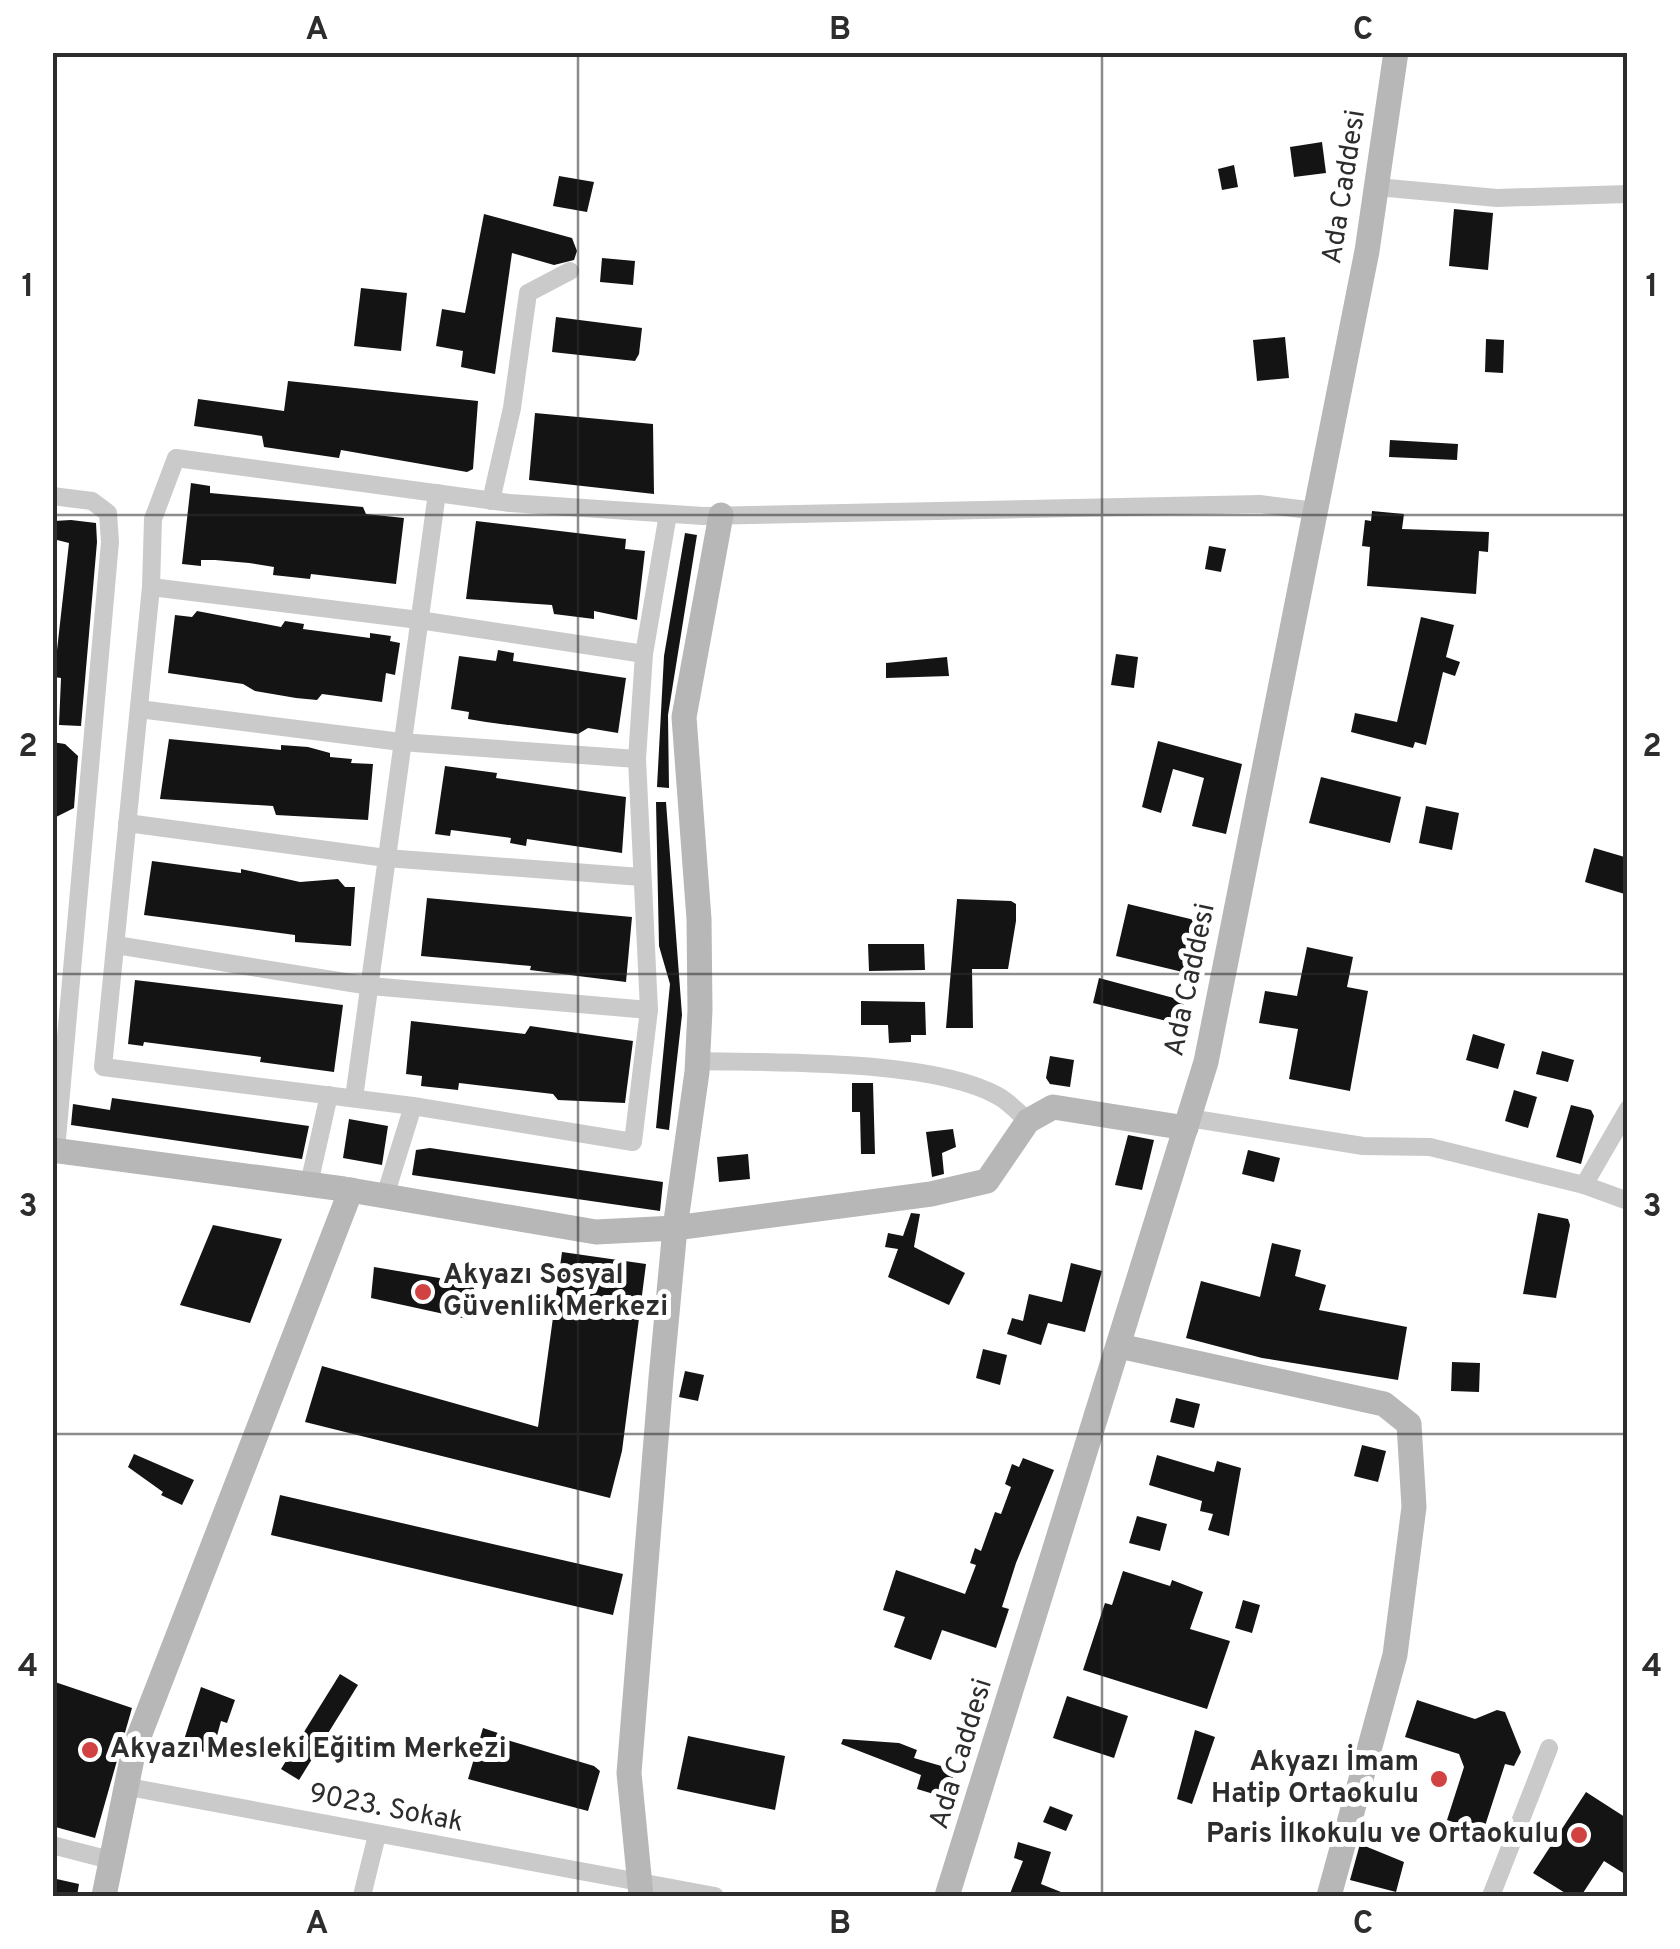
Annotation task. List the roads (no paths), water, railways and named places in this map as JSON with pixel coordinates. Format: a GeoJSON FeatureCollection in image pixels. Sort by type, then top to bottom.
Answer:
{"type":"FeatureCollection","features":[{"type":"Feature","properties":{"kind":"main road","name":"Ada Caddesi"},"geometry":{"type":"LineString","coordinates":[[947,1896],[1206,1062],[1316,511],[1376,187],[1396,52]]}},
{"type":"Feature","properties":{"kind":"main road"},"geometry":{"type":"LineString","coordinates":[[640,1891],[628,1773],[675,1228],[698,1061],[700,919],[684,717],[721,515]]}},
{"type":"Feature","properties":{"kind":"main road"},"geometry":{"type":"LineString","coordinates":[[54,1150],[351,1190],[596,1232],[675,1228],[931,1194],[987,1181],[1028,1121],[1052,1107],[1188,1123]]}},
{"type":"Feature","properties":{"kind":"main road"},"geometry":{"type":"LineString","coordinates":[[104,1896],[123,1786],[351,1190]]}},
{"type":"Feature","properties":{"kind":"main road"},"geometry":{"type":"LineString","coordinates":[[1119,1346],[1384,1404],[1410,1424],[1414,1507],[1395,1655],[1329,1896]]}},
{"type":"Feature","properties":{"kind":"street"},"geometry":{"type":"LineString","coordinates":[[1376,187],[1498,198],[1628,194]]}},
{"type":"Feature","properties":{"kind":"street"},"geometry":{"type":"LineString","coordinates":[[491,500],[512,408],[528,293],[570,270]]}},
{"type":"Feature","properties":{"kind":"street"},"geometry":{"type":"LineString","coordinates":[[668,514],[644,654],[637,759],[648,1010],[633,1142],[413,1106],[103,1067],[151,587],[153,519],[176,458],[437,494],[668,514],[1260,504],[1316,511]]}},
{"type":"Feature","properties":{"kind":"street"},"geometry":{"type":"LineString","coordinates":[[354,1098],[437,494]]}},
{"type":"Feature","properties":{"kind":"street"},"geometry":{"type":"LineString","coordinates":[[52,496],[92,501],[108,512],[110,542],[54,1150]]}},
{"type":"Feature","properties":{"kind":"street"},"geometry":{"type":"LineString","coordinates":[[151,587],[419,620],[644,654]]}},
{"type":"Feature","properties":{"kind":"street"},"geometry":{"type":"LineString","coordinates":[[138,709],[401,742],[637,759]]}},
{"type":"Feature","properties":{"kind":"street"},"geometry":{"type":"LineString","coordinates":[[127,824],[386,858],[641,877]]}},
{"type":"Feature","properties":{"kind":"street"},"geometry":{"type":"LineString","coordinates":[[116,946],[370,986],[648,1010]]}},
{"type":"Feature","properties":{"kind":"street"},"geometry":{"type":"LineString","coordinates":[[698,1061],[852,1065],[950,1081],[998,1096],[1028,1121]]}},
{"type":"Feature","properties":{"kind":"street"},"geometry":{"type":"LineString","coordinates":[[309,1184],[328,1095]]}},
{"type":"Feature","properties":{"kind":"street"},"geometry":{"type":"LineString","coordinates":[[384,1196],[413,1106]]}},
{"type":"Feature","properties":{"kind":"street"},"geometry":{"type":"LineString","coordinates":[[1584,1184],[1628,1109]]}},
{"type":"Feature","properties":{"kind":"street"},"geometry":{"type":"LineString","coordinates":[[1188,1123],[1363,1146],[1430,1147],[1584,1184],[1628,1200]]}},
{"type":"Feature","properties":{"kind":"street"},"geometry":{"type":"LineString","coordinates":[[1491,1896],[1550,1748]]}},
{"type":"Feature","properties":{"kind":"street","name":"9023. Sokak"},"geometry":{"type":"LineString","coordinates":[[123,1786],[640,1891],[715,1896]]}},
{"type":"Feature","properties":{"kind":"street"},"geometry":{"type":"LineString","coordinates":[[362,1896],[377,1835]]}},
{"type":"Feature","properties":{"kind":"street"},"geometry":{"type":"LineString","coordinates":[[52,1845],[110,1860]]}},
{"type":"Feature","properties":{"kind":"place","name":"Akyazı Sosyal Güvenlik Merkezi"},"geometry":{"type":"Point","coordinates":[423,1292]}},
{"type":"Feature","properties":{"kind":"place","name":"Akyazı Mesleki Eğitim Merkezi"},"geometry":{"type":"Point","coordinates":[90,1750]}},
{"type":"Feature","properties":{"kind":"place","name":"Akyazı İmam Hatip Ortaokulu"},"geometry":{"type":"Point","coordinates":[1439,1779]}},
{"type":"Feature","properties":{"kind":"place","name":"Paris İlkokulu ve Ortaokulu"},"geometry":{"type":"Point","coordinates":[1579,1835]}}]}
